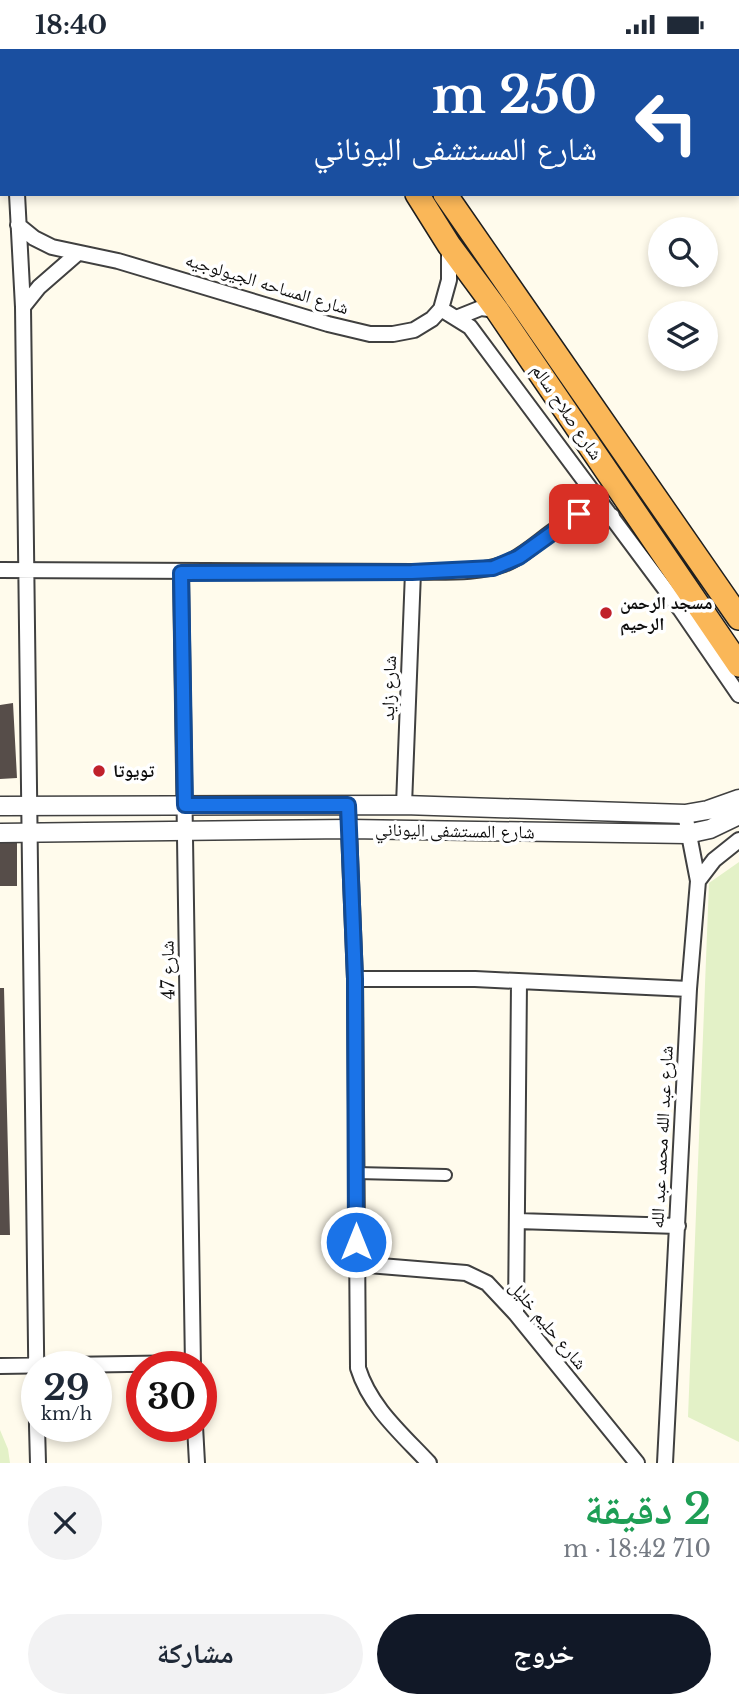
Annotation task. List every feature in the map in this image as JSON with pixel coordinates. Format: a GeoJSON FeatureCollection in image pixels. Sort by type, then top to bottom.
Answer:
{"type":"FeatureCollection","features":[{"type":"Feature","properties":{"kind":"highway","name":"شارع صلاح سالم"},"geometry":{"type":"LineString","coordinates":[[418,196],[449,245],[497,310],[739,665]]}},
{"type":"Feature","properties":{"kind":"highway","name":"شارع صلاح سالم"},"geometry":{"type":"LineString","coordinates":[[446,196],[739,618]]}},
{"type":"Feature","properties":{"kind":"street"},"geometry":{"type":"LineString","coordinates":[[18,196],[23,307],[36,1351]]}},
{"type":"Feature","properties":{"kind":"street","name":"شارع المساحه الجيولوجيه"},"geometry":{"type":"LineString","coordinates":[[18,225],[43,243],[141,267],[328,324],[370,334],[414,330],[432,319],[441,309]]}},
{"type":"Feature","properties":{"kind":"street"},"geometry":{"type":"LineString","coordinates":[[449,245],[449,280],[441,309],[470,327],[611,516],[739,695]]}},
{"type":"Feature","properties":{"kind":"street"},"geometry":{"type":"LineString","coordinates":[[23,307],[39,287],[78,253]]}},
{"type":"Feature","properties":{"kind":"street"},"geometry":{"type":"LineString","coordinates":[[456,318],[481,308],[497,310]]}},
{"type":"Feature","properties":{"kind":"street"},"geometry":{"type":"LineString","coordinates":[[579,514],[584,491],[580,476]]}},
{"type":"Feature","properties":{"kind":"street"},"geometry":{"type":"LineString","coordinates":[[0,571],[181,573],[412,572],[479,569],[506,564],[519,557],[579,514],[596,510],[611,516]]}},
{"type":"Feature","properties":{"kind":"street","name":"شارع زايد"},"geometry":{"type":"LineString","coordinates":[[404,805],[412,572]]}},
{"type":"Feature","properties":{"kind":"street","name":"شارع 47"},"geometry":{"type":"LineString","coordinates":[[181,573],[193,1351]]}},
{"type":"Feature","properties":{"kind":"street","name":"شارع المستشفى اليوناني"},"geometry":{"type":"LineString","coordinates":[[0,806],[404,805],[685,814],[708,810],[739,799]]}},
{"type":"Feature","properties":{"kind":"street"},"geometry":{"type":"LineString","coordinates":[[348,805],[355,979],[356,1353],[363,1383],[380,1411],[429,1463]]}},
{"type":"Feature","properties":{"kind":"street","name":"شارع عبد الله محمد عبد الله"},"geometry":{"type":"LineString","coordinates":[[665,1463],[689,989],[698,881],[685,814]]}},
{"type":"Feature","properties":{"kind":"street","name":"شارع المستشفى اليوناني"},"geometry":{"type":"LineString","coordinates":[[0,833],[349,829],[687,834],[710,829],[739,815]]}},
{"type":"Feature","properties":{"kind":"street"},"geometry":{"type":"LineString","coordinates":[[698,881],[714,860],[739,840]]}},
{"type":"Feature","properties":{"kind":"street"},"geometry":{"type":"LineString","coordinates":[[355,979],[429,978],[689,989]]}},
{"type":"Feature","properties":{"kind":"street"},"geometry":{"type":"LineString","coordinates":[[516,1314],[519,982]]}},
{"type":"Feature","properties":{"kind":"street"},"geometry":{"type":"LineString","coordinates":[[356,1173],[446,1175]]}},
{"type":"Feature","properties":{"kind":"street"},"geometry":{"type":"LineString","coordinates":[[517,1221],[677,1226]]}},
{"type":"Feature","properties":{"kind":"street","name":"شارع حليم خليل"},"geometry":{"type":"LineString","coordinates":[[356,1264],[466,1273],[486,1283],[516,1314],[638,1463]]}},
{"type":"Feature","properties":{"kind":"street"},"geometry":{"type":"LineString","coordinates":[[0,1366],[21,1366]]}},
{"type":"Feature","properties":{"kind":"street"},"geometry":{"type":"LineString","coordinates":[[37,1442],[38,1463]]}},
{"type":"Feature","properties":{"kind":"street"},"geometry":{"type":"LineString","coordinates":[[196,1442],[197,1463]]}},
{"type":"Feature","properties":{"kind":"green space"},"geometry":{"type":"Polygon","coordinates":[[[739,862],[739,1442],[688,1417],[709,883],[739,862]]]}},
{"type":"Feature","properties":{"kind":"green space"},"geometry":{"type":"Polygon","coordinates":[[[0,1430],[8,1449],[10,1463],[0,1463],[0,1430]]]}},
{"type":"Feature","properties":{"kind":"building"},"geometry":{"type":"Polygon","coordinates":[[[13,703],[17,778],[0,779],[0,705],[13,703]]]}},
{"type":"Feature","properties":{"kind":"building"},"geometry":{"type":"Polygon","coordinates":[[[0,838],[17,838],[17,886],[0,886],[0,838]]]}},
{"type":"Feature","properties":{"kind":"building"},"geometry":{"type":"Polygon","coordinates":[[[0,988],[4,988],[10,1235],[0,1235],[0,988]]]}},
{"type":"Feature","properties":{"kind":"place","name":"مسجد الرحمن الرحيم"},"geometry":{"type":"Point","coordinates":[606,613]}},
{"type":"Feature","properties":{"kind":"place","name":"تويوتا"},"geometry":{"type":"Point","coordinates":[99,771]}},
{"type":"Feature","properties":{"kind":"route"},"geometry":{"type":"LineString","coordinates":[[356,1242],[355,979],[348,805],[185,805],[181,573],[412,572],[493,568],[519,557],[579,514]]}}]}
